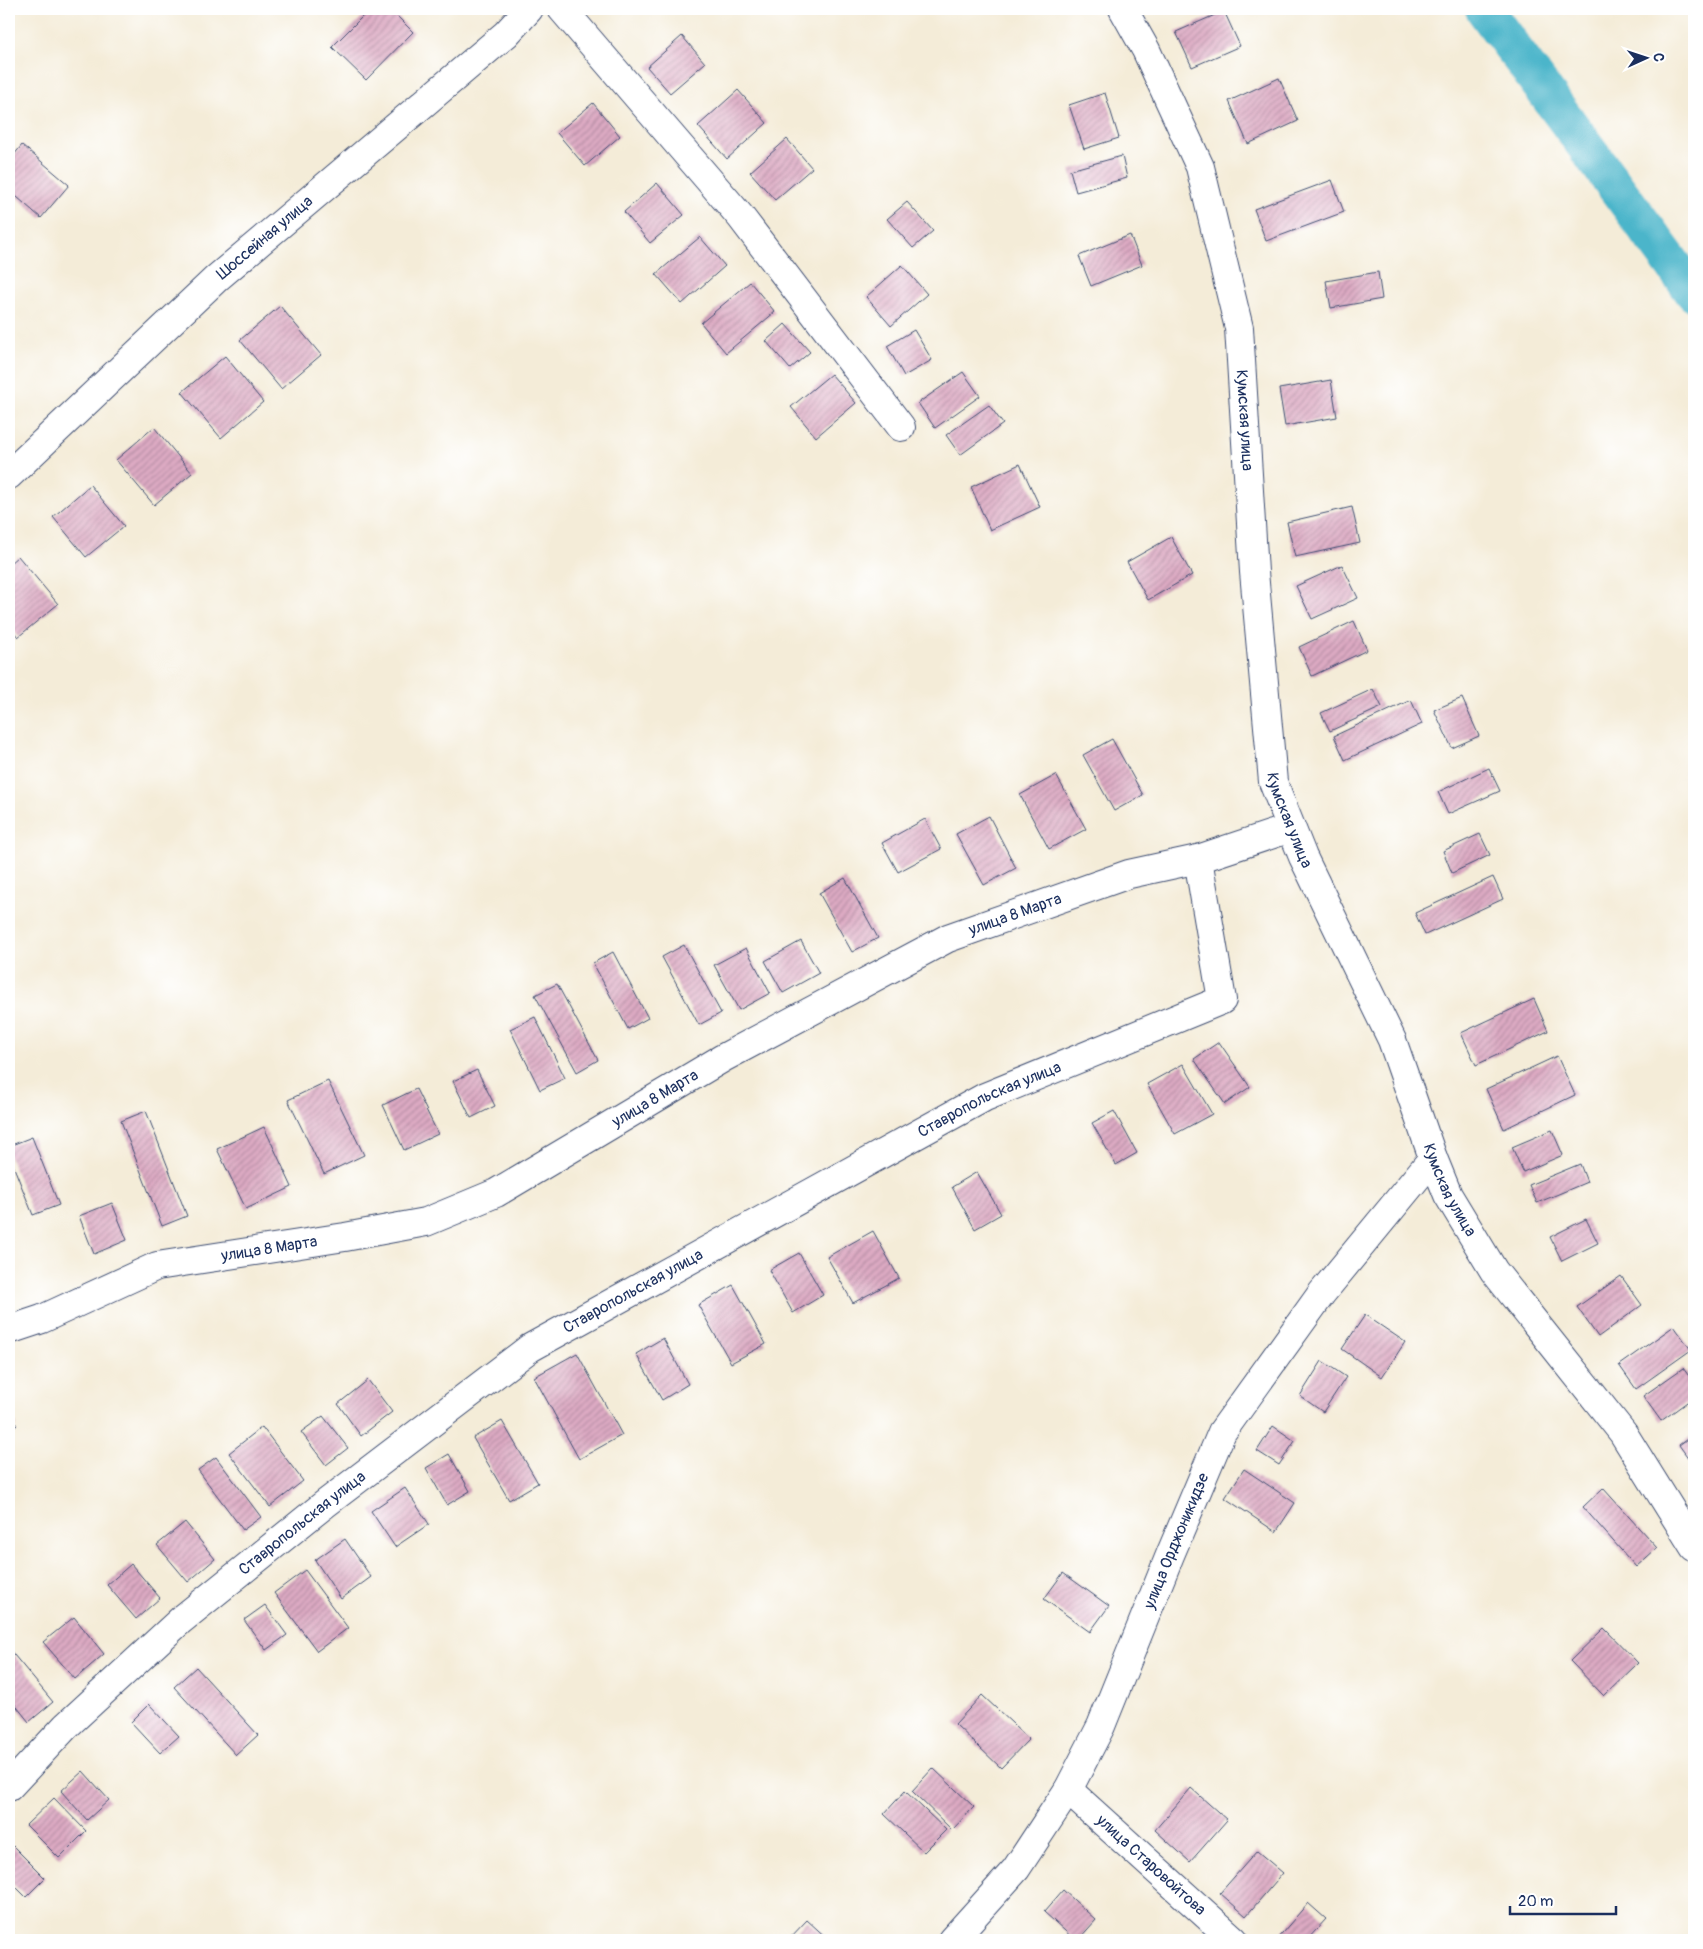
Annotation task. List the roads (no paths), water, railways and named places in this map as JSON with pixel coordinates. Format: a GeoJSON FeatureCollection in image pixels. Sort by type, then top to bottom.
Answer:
{"type":"FeatureCollection","features":[{"type":"Feature","properties":{"kind":"street","name":"Шоссейная улица"},"geometry":{"type":"LineString","coordinates":[[9,475],[217,278],[506,34],[529,9]]}},
{"type":"Feature","properties":{"kind":"street"},"geometry":{"type":"LineString","coordinates":[[562,9],[740,216],[901,427]]}},
{"type":"Feature","properties":{"kind":"street","name":"Кумская улица"},"geometry":{"type":"LineString","coordinates":[[1123,9],[1146,50],[1200,166],[1239,328],[1254,572],[1272,782],[1303,857],[1392,1040],[1433,1158],[1448,1195],[1494,1271],[1623,1433],[1694,1547]]}},
{"type":"Feature","properties":{"kind":"street","name":"улица 8 Марта"},"geometry":{"type":"LineString","coordinates":[[9,1330],[42,1319],[157,1266],[345,1238],[426,1222],[496,1193],[723,1058],[948,938],[1129,874],[1198,858],[1291,828]]}},
{"type":"Feature","properties":{"kind":"street","name":"Ставропольская улица"},"geometry":{"type":"LineString","coordinates":[[9,1787],[66,1726],[182,1620],[325,1504],[530,1348],[985,1097],[1222,1000],[1198,858]]}},
{"type":"Feature","properties":{"kind":"street","name":"улица Орджоникидзе"},"geometry":{"type":"LineString","coordinates":[[952,1940],[1016,1869],[1068,1790],[1101,1726],[1222,1432],[1322,1293],[1433,1158]]}},
{"type":"Feature","properties":{"kind":"street","name":"улица Старовойтова"},"geometry":{"type":"LineString","coordinates":[[1068,1790],[1234,1940]]}},
{"type":"Feature","properties":{"kind":"waterway"},"geometry":{"type":"LineString","coordinates":[[1484,9],[1694,293]]}}]}
